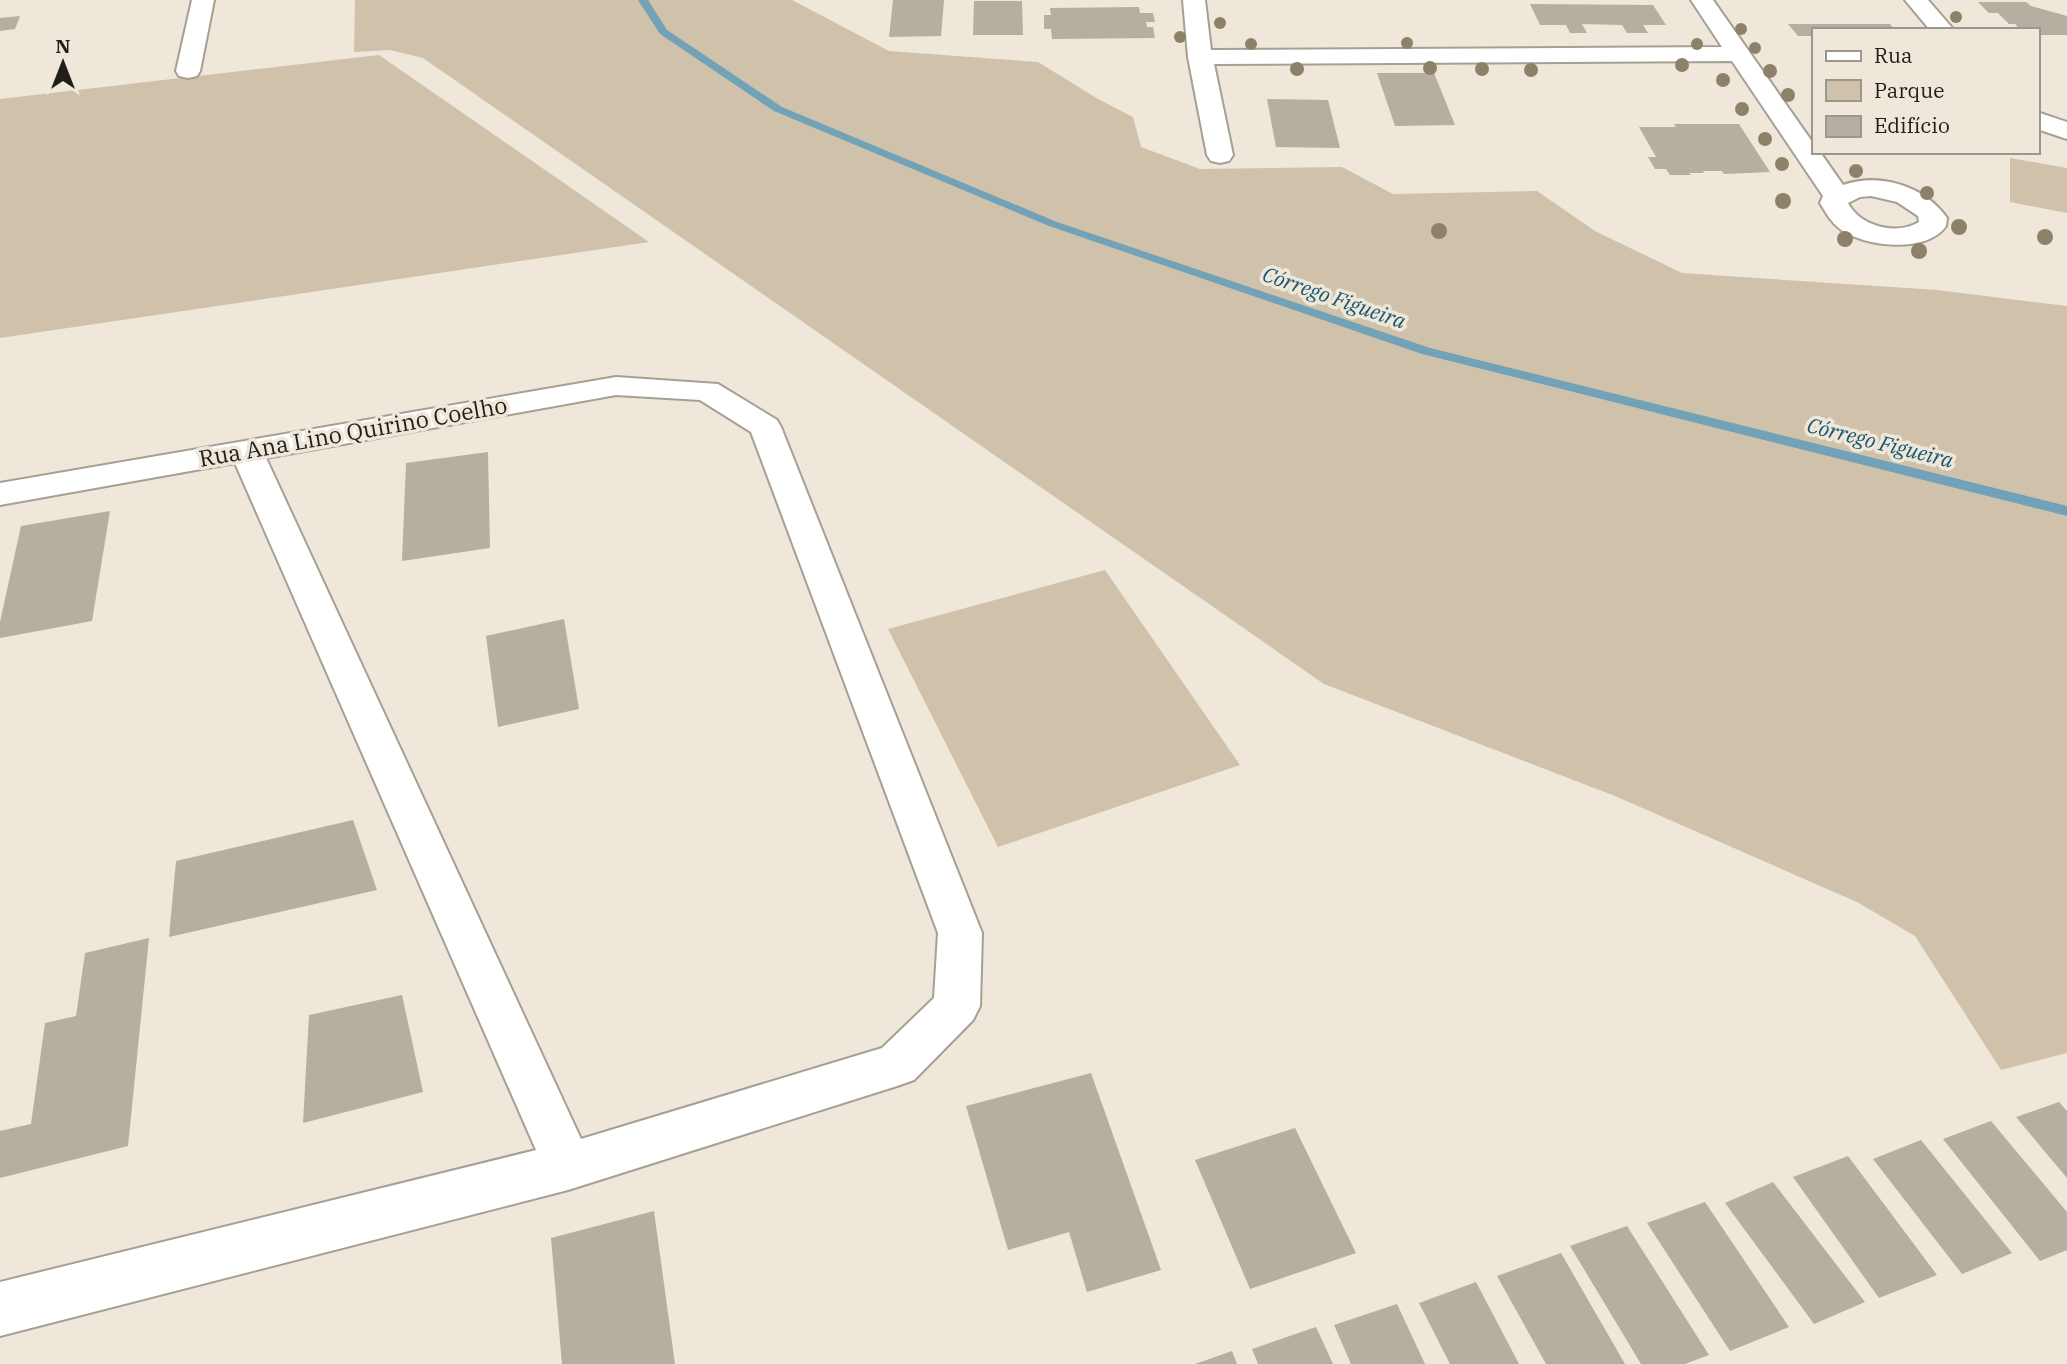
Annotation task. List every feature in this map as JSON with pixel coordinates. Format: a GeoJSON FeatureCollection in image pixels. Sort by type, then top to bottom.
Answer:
{"type":"FeatureCollection","features":[{"type":"Feature","properties":{"kind":"street"},"geometry":{"type":"LineString","coordinates":[[188,71],[202,0]]}},
{"type":"Feature","properties":{"kind":"street"},"geometry":{"type":"LineString","coordinates":[[1194,0],[1200,57],[1220,155]]}},
{"type":"Feature","properties":{"kind":"street"},"geometry":{"type":"LineString","coordinates":[[1702,0],[1837,197]]}},
{"type":"Feature","properties":{"kind":"street"},"geometry":{"type":"LineString","coordinates":[[1916,0],[1941,28]]}},
{"type":"Feature","properties":{"kind":"street"},"geometry":{"type":"LineString","coordinates":[[1200,57],[1738,54]]}},
{"type":"Feature","properties":{"kind":"street"},"geometry":{"type":"LineString","coordinates":[[2039,121],[2067,131]]}},
{"type":"Feature","properties":{"kind":"street"},"geometry":{"type":"LineString","coordinates":[[1812,161],[1852,182],[1871,188]]}},
{"type":"Feature","properties":{"kind":"street"},"geometry":{"type":"LineString","coordinates":[[1856,189],[1888,190],[1919,202],[1933,218],[1932,226],[1914,236],[1884,235],[1868,231],[1842,218],[1834,203],[1837,197],[1856,189]]}},
{"type":"Feature","properties":{"kind":"street","name":"Rua Ana Lino Quirino Coelho"},"geometry":{"type":"LineString","coordinates":[[0,494],[616,386],[707,391],[765,427],[960,933],[957,1006],[897,1065],[568,1166]]}},
{"type":"Feature","properties":{"kind":"street"},"geometry":{"type":"LineString","coordinates":[[0,1309],[568,1166],[246,451]]}},
{"type":"Feature","properties":{"kind":"green space"},"geometry":{"type":"Polygon","coordinates":[[[355,0],[792,0],[889,51],[1038,62],[1133,117],[1141,147],[1200,169],[1342,167],[1393,194],[1537,191],[1595,231],[1682,273],[1937,290],[2067,306],[2067,1053],[2001,1070],[1915,936],[1857,902],[1615,796],[1324,684],[423,58],[390,50],[354,52],[355,0]]]}},
{"type":"Feature","properties":{"kind":"green space"},"geometry":{"type":"Polygon","coordinates":[[[379,55],[649,242],[0,338],[0,99],[379,55]]]}},
{"type":"Feature","properties":{"kind":"green space"},"geometry":{"type":"Polygon","coordinates":[[[2010,158],[2067,168],[2067,213],[2010,202],[2010,158]]]}},
{"type":"Feature","properties":{"kind":"green space"},"geometry":{"type":"Polygon","coordinates":[[[1105,570],[1240,765],[998,847],[888,629],[1105,570]]]}},
{"type":"Feature","properties":{"kind":"building"},"geometry":{"type":"Polygon","coordinates":[[[893,0],[944,0],[941,36],[889,37],[893,0]]]}},
{"type":"Feature","properties":{"kind":"building"},"geometry":{"type":"Polygon","coordinates":[[[974,1],[1022,1],[1023,35],[973,35],[974,1]]]}},
{"type":"Feature","properties":{"kind":"building"},"geometry":{"type":"Polygon","coordinates":[[[1978,2],[2026,2],[2031,6],[2067,16],[2067,35],[2039,35],[2039,28],[2019,28],[2015,24],[2009,24],[1998,13],[1989,13],[1978,2]]]}},
{"type":"Feature","properties":{"kind":"building"},"geometry":{"type":"Polygon","coordinates":[[[1530,4],[1653,5],[1666,25],[1643,25],[1648,33],[1627,33],[1622,25],[1582,24],[1587,33],[1570,33],[1566,25],[1540,25],[1530,4]]]}},
{"type":"Feature","properties":{"kind":"building"},"geometry":{"type":"Polygon","coordinates":[[[1139,7],[1140,13],[1153,13],[1155,22],[1146,22],[1147,27],[1153,27],[1155,38],[1052,39],[1051,29],[1044,29],[1044,15],[1051,15],[1050,8],[1139,7]]]}},
{"type":"Feature","properties":{"kind":"building"},"geometry":{"type":"Polygon","coordinates":[[[20,16],[15,29],[0,31],[0,18],[20,16]]]}},
{"type":"Feature","properties":{"kind":"building"},"geometry":{"type":"Polygon","coordinates":[[[1788,24],[1890,24],[1893,28],[1812,28],[1812,36],[1798,36],[1788,24]]]}},
{"type":"Feature","properties":{"kind":"building"},"geometry":{"type":"Polygon","coordinates":[[[1377,73],[1434,73],[1455,125],[1395,126],[1377,73]]]}},
{"type":"Feature","properties":{"kind":"building"},"geometry":{"type":"Polygon","coordinates":[[[1267,99],[1328,100],[1340,148],[1276,147],[1267,99]]]}},
{"type":"Feature","properties":{"kind":"building"},"geometry":{"type":"Polygon","coordinates":[[[1674,124],[1739,124],[1770,172],[1724,174],[1722,171],[1703,171],[1704,173],[1689,173],[1691,175],[1670,175],[1666,169],[1655,169],[1648,157],[1656,157],[1639,127],[1676,127],[1674,124]]]}},
{"type":"Feature","properties":{"kind":"building"},"geometry":{"type":"Polygon","coordinates":[[[488,452],[490,548],[402,561],[406,463],[488,452]]]}},
{"type":"Feature","properties":{"kind":"building"},"geometry":{"type":"Polygon","coordinates":[[[110,511],[92,621],[0,638],[0,622],[21,526],[110,511]]]}},
{"type":"Feature","properties":{"kind":"building"},"geometry":{"type":"Polygon","coordinates":[[[564,619],[579,709],[498,727],[486,636],[564,619]]]}},
{"type":"Feature","properties":{"kind":"building"},"geometry":{"type":"Polygon","coordinates":[[[353,820],[377,890],[169,937],[176,861],[353,820]]]}},
{"type":"Feature","properties":{"kind":"building"},"geometry":{"type":"Polygon","coordinates":[[[149,938],[128,1146],[0,1178],[0,1131],[31,1124],[45,1023],[76,1016],[85,953],[149,938]]]}},
{"type":"Feature","properties":{"kind":"building"},"geometry":{"type":"Polygon","coordinates":[[[402,995],[423,1092],[303,1123],[309,1015],[402,995]]]}},
{"type":"Feature","properties":{"kind":"building"},"geometry":{"type":"Polygon","coordinates":[[[1091,1073],[1161,1270],[1087,1292],[1069,1232],[1008,1250],[966,1106],[1091,1073]]]}},
{"type":"Feature","properties":{"kind":"building"},"geometry":{"type":"Polygon","coordinates":[[[2059,1102],[2067,1111],[2067,1178],[2016,1117],[2059,1102]]]}},
{"type":"Feature","properties":{"kind":"building"},"geometry":{"type":"Polygon","coordinates":[[[1991,1121],[2067,1212],[2067,1250],[2040,1261],[1943,1139],[1991,1121]]]}},
{"type":"Feature","properties":{"kind":"building"},"geometry":{"type":"Polygon","coordinates":[[[1295,1128],[1356,1253],[1250,1289],[1195,1160],[1295,1128]]]}},
{"type":"Feature","properties":{"kind":"building"},"geometry":{"type":"Polygon","coordinates":[[[1921,1140],[2012,1253],[1962,1274],[1873,1159],[1921,1140]]]}},
{"type":"Feature","properties":{"kind":"building"},"geometry":{"type":"Polygon","coordinates":[[[1848,1156],[1937,1275],[1879,1298],[1793,1177],[1848,1156]]]}},
{"type":"Feature","properties":{"kind":"building"},"geometry":{"type":"Polygon","coordinates":[[[1773,1182],[1865,1302],[1814,1324],[1725,1203],[1773,1182]]]}},
{"type":"Feature","properties":{"kind":"building"},"geometry":{"type":"Polygon","coordinates":[[[1705,1202],[1789,1327],[1730,1351],[1647,1223],[1705,1202]]]}},
{"type":"Feature","properties":{"kind":"building"},"geometry":{"type":"Polygon","coordinates":[[[654,1211],[675,1364],[562,1364],[551,1238],[654,1211]]]}},
{"type":"Feature","properties":{"kind":"building"},"geometry":{"type":"Polygon","coordinates":[[[1627,1226],[1709,1355],[1685,1364],[1641,1364],[1570,1246],[1627,1226]]]}},
{"type":"Feature","properties":{"kind":"building"},"geometry":{"type":"Polygon","coordinates":[[[1561,1253],[1625,1364],[1546,1364],[1497,1276],[1561,1253]]]}},
{"type":"Feature","properties":{"kind":"building"},"geometry":{"type":"Polygon","coordinates":[[[1476,1282],[1519,1364],[1450,1364],[1419,1303],[1476,1282]]]}},
{"type":"Feature","properties":{"kind":"building"},"geometry":{"type":"Polygon","coordinates":[[[1397,1304],[1425,1364],[1351,1364],[1334,1325],[1397,1304]]]}},
{"type":"Feature","properties":{"kind":"building"},"geometry":{"type":"Polygon","coordinates":[[[1316,1327],[1333,1364],[1258,1364],[1252,1349],[1316,1327]]]}},
{"type":"Feature","properties":{"kind":"building"},"geometry":{"type":"Polygon","coordinates":[[[1232,1351],[1237,1364],[1195,1364],[1232,1351]]]}},
{"type":"Feature","properties":{"kind":"waterway","name":"Córrego Figueira"},"geometry":{"type":"LineString","coordinates":[[643,0],[663,32],[778,109],[1053,224],[1426,351],[2067,511]]}}]}
